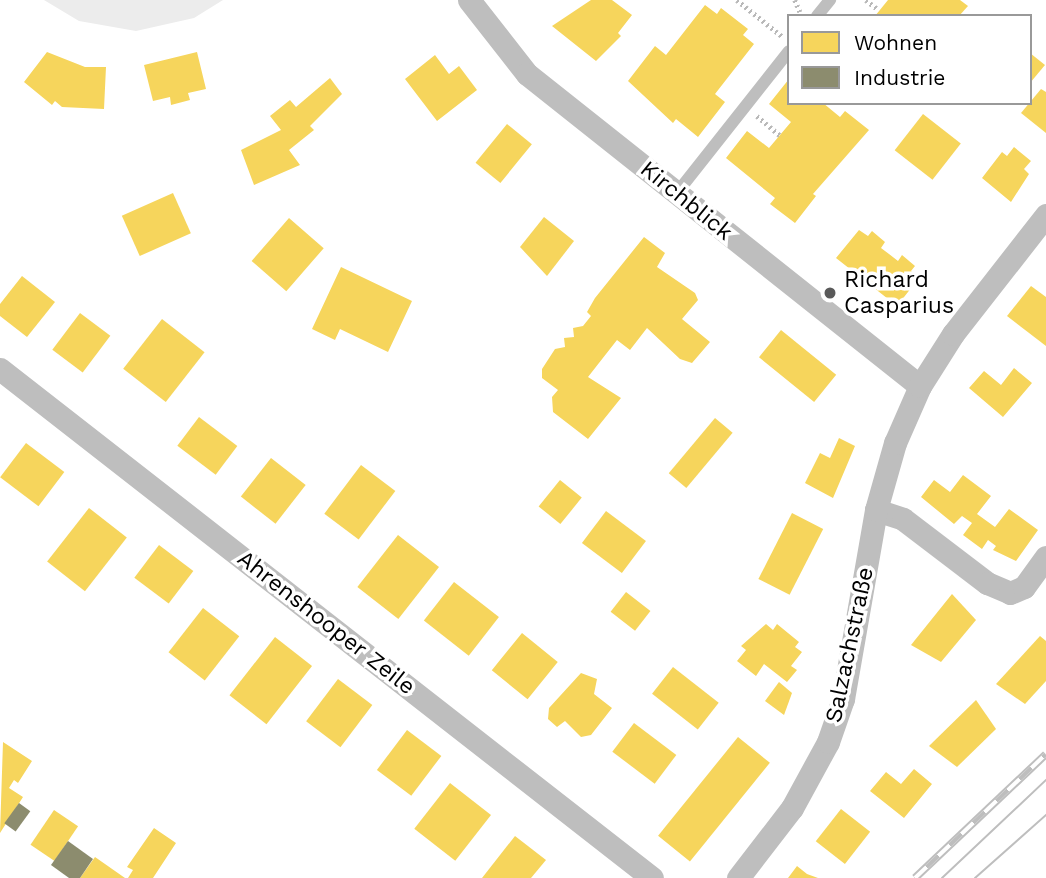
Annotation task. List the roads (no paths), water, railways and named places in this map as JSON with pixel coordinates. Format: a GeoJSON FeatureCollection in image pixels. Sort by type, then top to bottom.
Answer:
{"type":"FeatureCollection","features":[{"type":"Feature","properties":{"kind":"street","name":"Kirchblick"},"geometry":{"type":"LineString","coordinates":[[469,0],[527,74],[920,386]]}},
{"type":"Feature","properties":{"kind":"street","name":"Salzachstraße"},"geometry":{"type":"LineString","coordinates":[[738,878],[792,808],[828,742],[844,699],[876,510],[895,443],[920,386],[953,334],[1046,215]]}},
{"type":"Feature","properties":{"kind":"street","name":"Ahrenshooper Zeile"},"geometry":{"type":"LineString","coordinates":[[0,369],[652,878]]}},
{"type":"Feature","properties":{"kind":"street"},"geometry":{"type":"LineString","coordinates":[[876,510],[903,519],[987,583],[1010,593],[1024,587],[1046,557]]}},
{"type":"Feature","properties":{"kind":"lane"},"geometry":{"type":"LineString","coordinates":[[819,14],[830,0]]}},
{"type":"Feature","properties":{"kind":"lane"},"geometry":{"type":"LineString","coordinates":[[676,194],[787,54]]}},
{"type":"Feature","properties":{"kind":"tram line"},"geometry":{"type":"LineString","coordinates":[[942,878],[1046,780]]}},
{"type":"Feature","properties":{"kind":"tram line"},"geometry":{"type":"LineString","coordinates":[[975,878],[1046,815]]}},
{"type":"Feature","properties":{"kind":"railway"},"geometry":{"type":"LineString","coordinates":[[915,878],[1046,754]]}},
{"type":"Feature","properties":{"kind":"place","name":"Richard Casparius"},"geometry":{"type":"Point","coordinates":[830,293]}}]}
